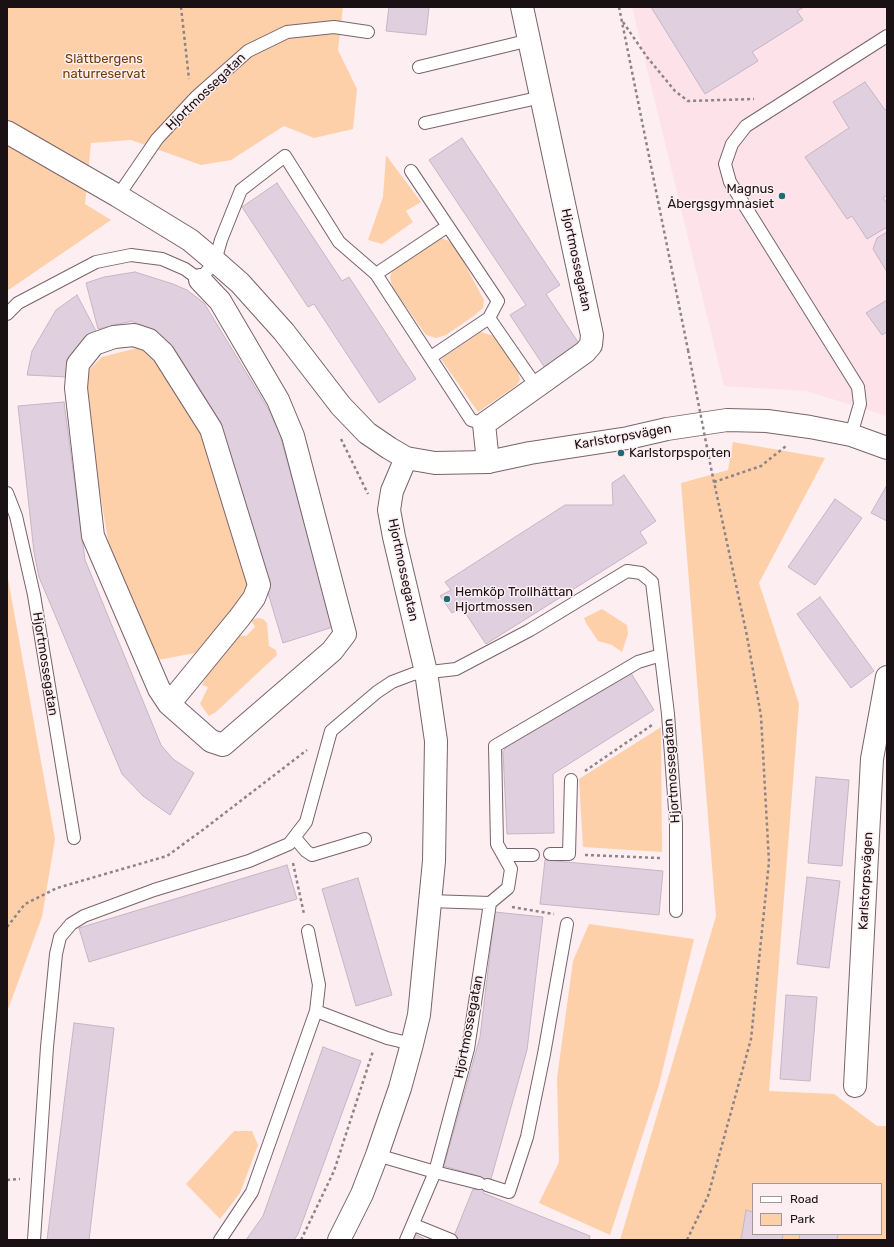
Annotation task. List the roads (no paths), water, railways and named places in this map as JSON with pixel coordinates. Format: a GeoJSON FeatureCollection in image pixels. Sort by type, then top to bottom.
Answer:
{"type":"FeatureCollection","features":[{"type":"Feature","properties":{"kind":"street","name":"Hjortmossegatan"},"geometry":{"type":"LineString","coordinates":[[484,424],[585,352],[591,345],[592,335],[522,7]]}},
{"type":"Feature","properties":{"kind":"street"},"geometry":{"type":"LineString","coordinates":[[7,132],[118,196],[190,240],[240,283],[284,332],[341,406],[367,432],[406,458]]}},
{"type":"Feature","properties":{"kind":"street"},"geometry":{"type":"LineString","coordinates":[[169,704],[240,617],[254,598],[259,585],[211,429],[163,353],[149,340],[134,335],[114,337],[94,344],[78,364],[76,388],[93,536],[156,682],[169,704],[210,741],[223,745],[332,651],[345,634],[293,436],[278,400],[220,300],[200,280]]}},
{"type":"Feature","properties":{"kind":"street","name":"Karlstorpsvägen"},"geometry":{"type":"LineString","coordinates":[[406,458],[435,462],[488,462],[530,453],[628,438],[667,429],[727,420],[767,421],[810,427],[852,435],[887,448]]}},
{"type":"Feature","properties":{"kind":"street"},"geometry":{"type":"LineString","coordinates":[[484,424],[488,462]]}},
{"type":"Feature","properties":{"kind":"street","name":"Hjortmossegatan"},"geometry":{"type":"LineString","coordinates":[[339,1240],[362,1194],[377,1155],[400,1088],[412,1044],[419,1015],[434,861],[436,741],[426,672],[394,537],[390,510],[392,491],[406,458]]}},
{"type":"Feature","properties":{"kind":"street","name":"Karlstorpsvägen"},"geometry":{"type":"LineString","coordinates":[[855,1086],[872,759],[887,677]]}},
{"type":"Feature","properties":{"kind":"lane","name":"Hjortmossegatan"},"geometry":{"type":"LineString","coordinates":[[118,196],[157,139],[196,97],[248,51],[287,32],[334,27],[368,32]]}},
{"type":"Feature","properties":{"kind":"lane"},"geometry":{"type":"LineString","coordinates":[[852,435],[860,404],[858,387],[730,182],[725,164],[732,144],[746,126],[887,36]]}},
{"type":"Feature","properties":{"kind":"lane"},"geometry":{"type":"LineString","coordinates":[[420,67],[530,40]]}},
{"type":"Feature","properties":{"kind":"lane"},"geometry":{"type":"LineString","coordinates":[[425,123],[542,97]]}},
{"type":"Feature","properties":{"kind":"lane"},"geometry":{"type":"LineString","coordinates":[[7,314],[18,303],[96,262],[132,256],[162,259],[185,269],[200,280],[215,261],[220,240],[241,190],[285,156],[339,242],[376,274],[471,420],[484,424]]}},
{"type":"Feature","properties":{"kind":"lane"},"geometry":{"type":"LineString","coordinates":[[412,172],[498,301],[489,318],[431,357]]}},
{"type":"Feature","properties":{"kind":"lane"},"geometry":{"type":"LineString","coordinates":[[376,274],[448,226]]}},
{"type":"Feature","properties":{"kind":"lane"},"geometry":{"type":"LineString","coordinates":[[489,318],[536,386]]}},
{"type":"Feature","properties":{"kind":"lane","name":"Hjortmossegatan"},"geometry":{"type":"LineString","coordinates":[[7,493],[16,516],[34,596],[74,838]]}},
{"type":"Feature","properties":{"kind":"lane","name":"Hjortmossegatan"},"geometry":{"type":"LineString","coordinates":[[426,672],[456,669],[530,630],[627,571],[642,573],[652,582],[668,714],[676,823],[676,911]]}},
{"type":"Feature","properties":{"kind":"lane"},"geometry":{"type":"LineString","coordinates":[[429,901],[490,903],[508,888],[511,869],[497,844],[495,746],[638,662],[661,655]]}},
{"type":"Feature","properties":{"kind":"lane"},"geometry":{"type":"LineString","coordinates":[[34,1240],[47,1047],[56,954],[60,937],[71,924],[84,916],[154,890],[249,861],[292,841],[306,822],[331,731],[377,692],[392,682],[413,674],[426,672]]}},
{"type":"Feature","properties":{"kind":"lane"},"geometry":{"type":"LineString","coordinates":[[550,854],[569,854],[571,780]]}},
{"type":"Feature","properties":{"kind":"lane"},"geometry":{"type":"LineString","coordinates":[[292,841],[312,855],[365,839]]}},
{"type":"Feature","properties":{"kind":"lane"},"geometry":{"type":"LineString","coordinates":[[503,855],[533,855]]}},
{"type":"Feature","properties":{"kind":"lane","name":"Hjortmossegatan"},"geometry":{"type":"LineString","coordinates":[[406,1240],[414,1225],[435,1172],[468,1049],[490,903]]}},
{"type":"Feature","properties":{"kind":"lane"},"geometry":{"type":"LineString","coordinates":[[377,1155],[509,1192],[527,1137],[544,1054],[566,924]]}},
{"type":"Feature","properties":{"kind":"lane"},"geometry":{"type":"LineString","coordinates":[[220,1240],[252,1192],[316,1011],[320,985],[308,931]]}},
{"type":"Feature","properties":{"kind":"lane"},"geometry":{"type":"LineString","coordinates":[[316,1011],[387,1038],[412,1044]]}},
{"type":"Feature","properties":{"kind":"lane"},"geometry":{"type":"LineString","coordinates":[[414,1225],[451,1240]]}},
{"type":"Feature","properties":{"kind":"place","name":"Magnus Åbergsgymnasiet"},"geometry":{"type":"Point","coordinates":[782,196]}},
{"type":"Feature","properties":{"kind":"place","name":"Karlstorpsporten"},"geometry":{"type":"Point","coordinates":[621,453]}},
{"type":"Feature","properties":{"kind":"place","name":"Hemköp Trollhättan Hjortmossen"},"geometry":{"type":"Point","coordinates":[447,599]}},
{"type":"Feature","properties":{"kind":"park label","name":"Slättbergens naturreservat"},"geometry":{"type":"Point","coordinates":[104,66]}}]}
